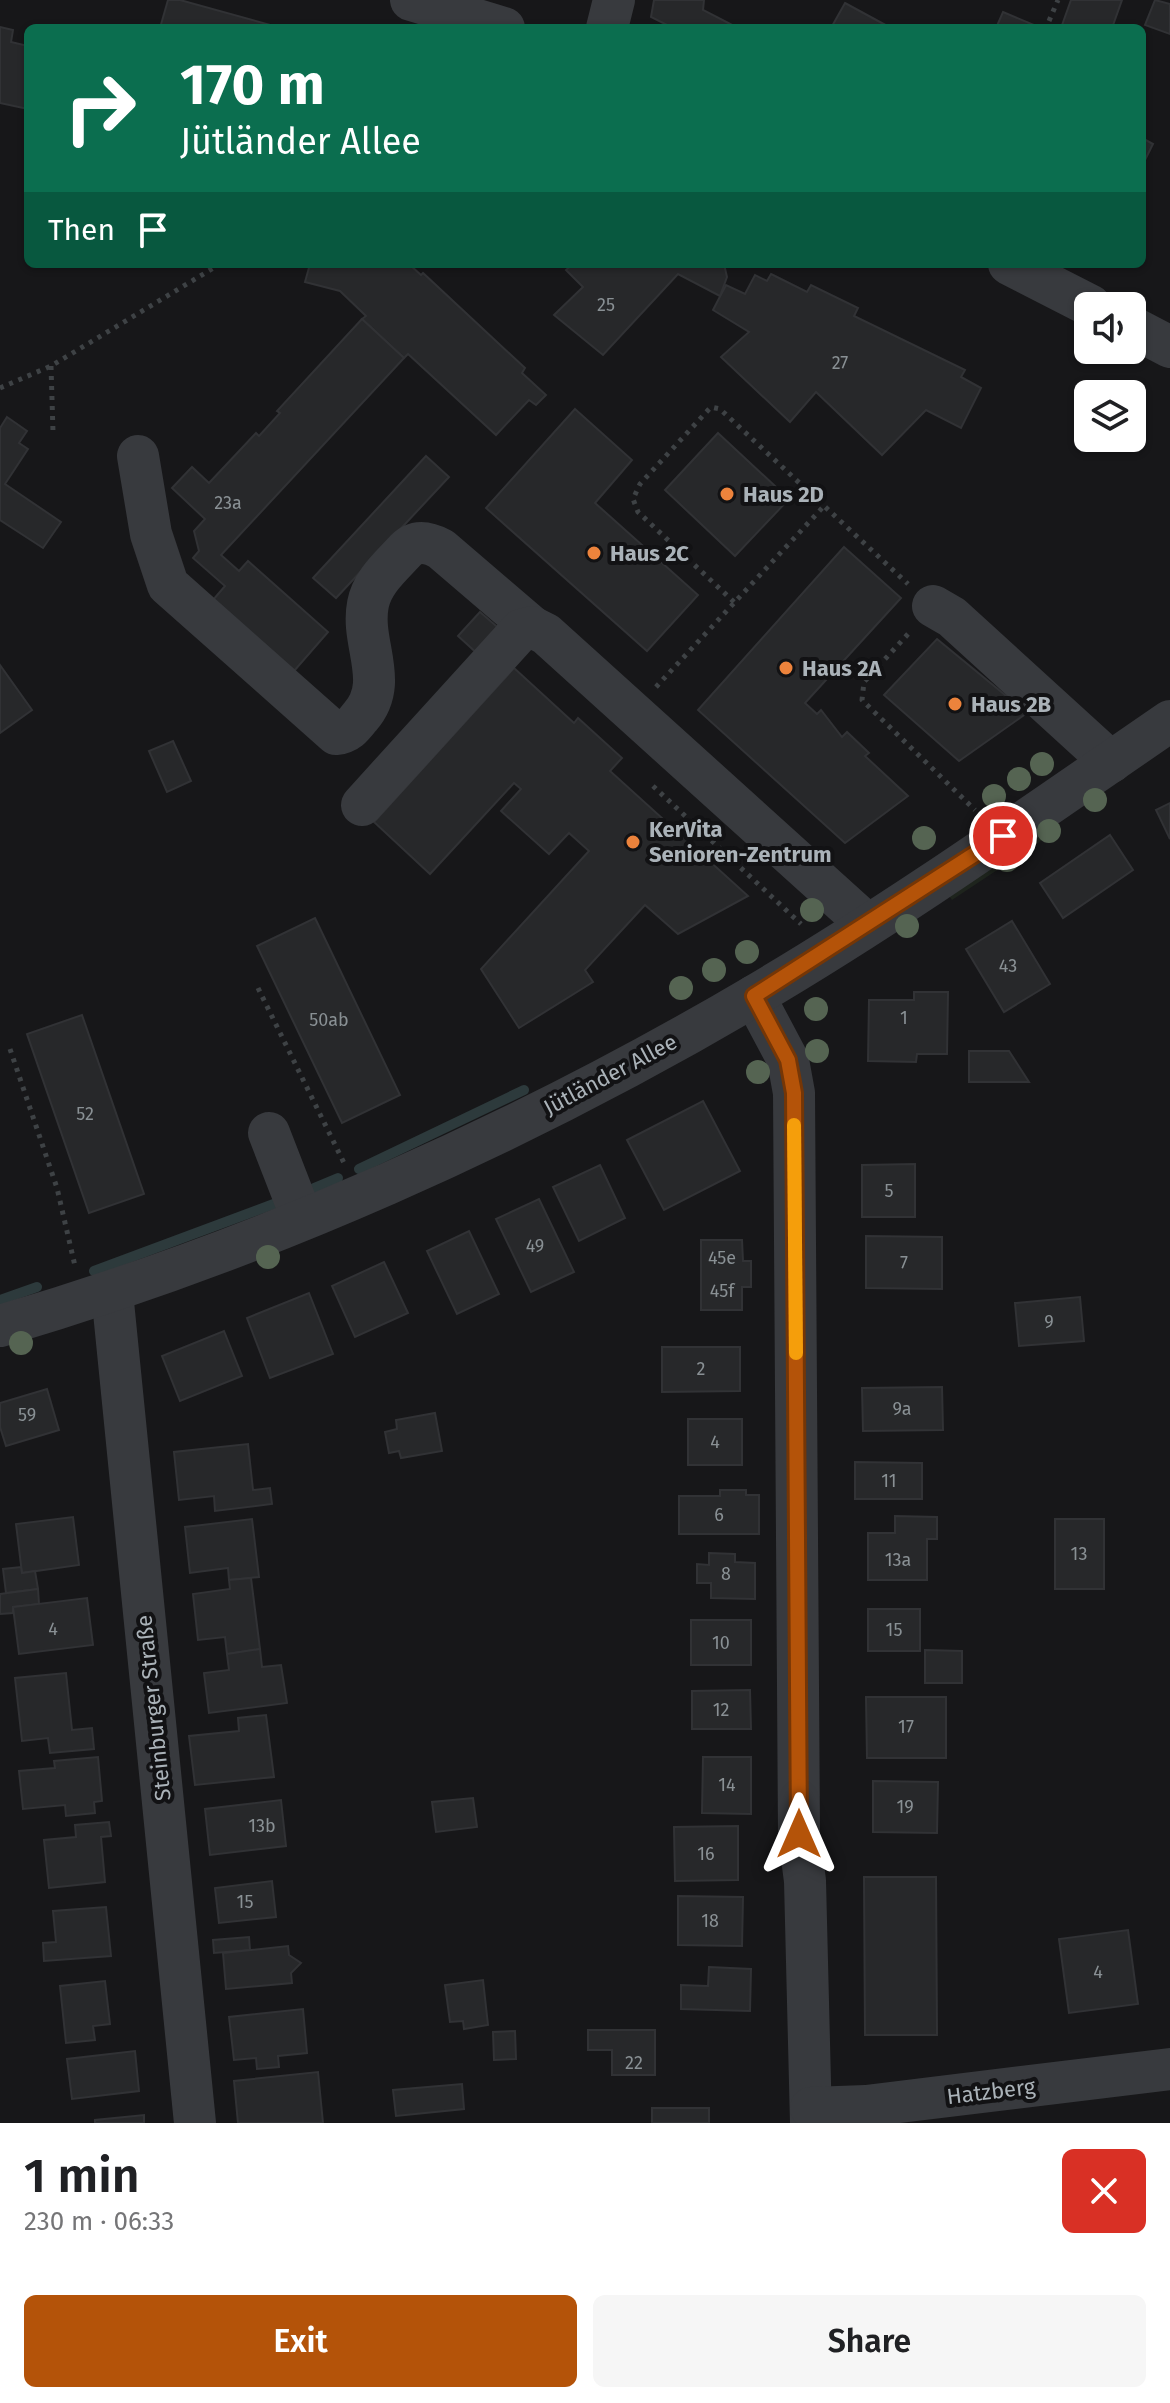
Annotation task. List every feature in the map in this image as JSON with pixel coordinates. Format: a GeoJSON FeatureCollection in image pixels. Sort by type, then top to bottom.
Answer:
{"type":"FeatureCollection","features":[{"type":"Feature","properties":{"kind":"street"},"geometry":{"type":"LineString","coordinates":[[411,0],[491,24]]}},
{"type":"Feature","properties":{"kind":"street"},"geometry":{"type":"LineString","coordinates":[[608,24],[614,0]]}},
{"type":"Feature","properties":{"kind":"street"},"geometry":{"type":"LineString","coordinates":[[1017,268],[1074,297]]}},
{"type":"Feature","properties":{"kind":"street"},"geometry":{"type":"LineString","coordinates":[[1146,334],[1170,347]]}},
{"type":"Feature","properties":{"kind":"street"},"geometry":{"type":"LineString","coordinates":[[138,456],[151,534],[168,585],[336,734],[350,730],[368,709],[374,695],[376,678],[368,606],[377,583],[408,547],[418,542],[441,549],[532,627],[546,634],[868,925]]}},
{"type":"Feature","properties":{"kind":"street"},"geometry":{"type":"LineString","coordinates":[[933,606],[952,617],[1111,762]]}},
{"type":"Feature","properties":{"kind":"street"},"geometry":{"type":"LineString","coordinates":[[362,805],[521,630],[532,627]]}},
{"type":"Feature","properties":{"kind":"street","name":"Jütländer Allee"},"geometry":{"type":"LineString","coordinates":[[0,1326],[98,1297],[302,1218],[546,1109],[754,996],[1003,836],[1170,721]]}},
{"type":"Feature","properties":{"kind":"street"},"geometry":{"type":"LineString","coordinates":[[754,996],[788,1060],[794,1093],[799,1834],[805,1881],[811,2115]]}},
{"type":"Feature","properties":{"kind":"street"},"geometry":{"type":"LineString","coordinates":[[269,1133],[302,1218]]}},
{"type":"Feature","properties":{"kind":"street","name":"Steinburger Straße"},"geometry":{"type":"LineString","coordinates":[[98,1297],[195,2123]]}},
{"type":"Feature","properties":{"kind":"street","name":"Hatzberg"},"geometry":{"type":"LineString","coordinates":[[811,2115],[1170,2069]]}},
{"type":"Feature","properties":{"kind":"path"},"geometry":{"type":"LineString","coordinates":[[1049,21],[1058,0]]}},
{"type":"Feature","properties":{"kind":"path"},"geometry":{"type":"LineString","coordinates":[[0,388],[51,366],[213,268]]}},
{"type":"Feature","properties":{"kind":"path"},"geometry":{"type":"LineString","coordinates":[[51,366],[53,432]]}},
{"type":"Feature","properties":{"kind":"path"},"geometry":{"type":"LineString","coordinates":[[734,602],[638,512],[633,499],[640,484],[707,408],[720,409],[933,606],[864,682],[862,700],[867,709],[1003,836]]}},
{"type":"Feature","properties":{"kind":"path"},"geometry":{"type":"LineString","coordinates":[[630,708],[644,700],[824,506]]}},
{"type":"Feature","properties":{"kind":"path"},"geometry":{"type":"LineString","coordinates":[[258,988],[359,1195]]}},
{"type":"Feature","properties":{"kind":"path"},"geometry":{"type":"LineString","coordinates":[[10,1049],[98,1297]]}},
{"type":"Feature","properties":{"kind":"shaded area"},"geometry":{"type":"Polygon","coordinates":[[[1051,825],[1056,831],[952,900],[947,893],[1051,825]]]}},
{"type":"Feature","properties":{"kind":"building"},"geometry":{"type":"Polygon","coordinates":[[[168,0],[180,0],[267,24],[161,24],[168,0]]]}},
{"type":"Feature","properties":{"kind":"building"},"geometry":{"type":"Polygon","coordinates":[[[654,0],[704,0],[703,10],[730,24],[665,24],[651,17],[654,0]]]}},
{"type":"Feature","properties":{"kind":"building"},"geometry":{"type":"Polygon","coordinates":[[[1071,0],[1122,0],[1113,24],[1062,24],[1071,0]]]}},
{"type":"Feature","properties":{"kind":"building"},"geometry":{"type":"Polygon","coordinates":[[[1155,0],[1170,4],[1170,34],[1145,24],[1155,0]]]}},
{"type":"Feature","properties":{"kind":"building"},"geometry":{"type":"Polygon","coordinates":[[[845,3],[884,24],[833,24],[845,3]]]}},
{"type":"Feature","properties":{"kind":"building"},"geometry":{"type":"Polygon","coordinates":[[[1003,12],[1032,24],[998,24],[1003,12]]]}},
{"type":"Feature","properties":{"kind":"building"},"geometry":{"type":"Polygon","coordinates":[[[0,27],[13,30],[11,42],[24,45],[24,108],[0,103],[0,27]]]}},
{"type":"Feature","properties":{"kind":"building"},"geometry":{"type":"Polygon","coordinates":[[[1146,140],[1153,144],[1146,158],[1146,140]]]}},
{"type":"Feature","properties":{"kind":"building"},"geometry":{"type":"Polygon","coordinates":[[[309,268],[413,268],[421,275],[423,273],[525,368],[522,373],[546,395],[536,405],[529,400],[496,435],[408,354],[404,358],[362,319],[366,316],[340,291],[305,282],[309,268]]]}},
{"type":"Feature","properties":{"kind":"building"},"geometry":{"type":"Polygon","coordinates":[[[725,268],[727,277],[720,296],[678,274],[603,355],[554,315],[583,287],[566,270],[725,268]]]}},
{"type":"Feature","properties":{"kind":"building"},"geometry":{"type":"Polygon","coordinates":[[[771,274],[807,292],[811,285],[858,308],[854,316],[965,370],[961,377],[981,388],[961,428],[926,410],[882,455],[816,392],[790,422],[721,357],[749,332],[713,310],[726,285],[745,294],[755,275],[767,281],[771,274]]]}},
{"type":"Feature","properties":{"kind":"building"},"geometry":{"type":"Polygon","coordinates":[[[362,319],[404,358],[221,555],[239,571],[248,561],[328,632],[294,671],[213,600],[225,586],[193,558],[199,551],[194,531],[205,519],[172,488],[192,467],[209,483],[256,433],[259,436],[280,413],[277,411],[362,319]]]}},
{"type":"Feature","properties":{"kind":"building","name":"Haus 2C"},"geometry":{"type":"Polygon","coordinates":[[[575,409],[632,460],[595,503],[698,595],[647,651],[486,508],[575,409]]]}},
{"type":"Feature","properties":{"kind":"building"},"geometry":{"type":"Polygon","coordinates":[[[7,417],[27,431],[19,443],[28,449],[5,484],[61,522],[43,548],[0,520],[0,428],[7,417]]]}},
{"type":"Feature","properties":{"kind":"building","name":"Haus 2D"},"geometry":{"type":"Polygon","coordinates":[[[718,433],[789,499],[735,556],[665,490],[718,433]]]}},
{"type":"Feature","properties":{"kind":"building"},"geometry":{"type":"Polygon","coordinates":[[[426,456],[449,477],[336,598],[313,578],[426,456]]]}},
{"type":"Feature","properties":{"kind":"building","name":"Haus 2A"},"geometry":{"type":"Polygon","coordinates":[[[844,547],[901,598],[805,703],[817,714],[821,710],[842,737],[847,732],[869,753],[865,756],[908,796],[845,843],[698,710],[844,547]]]}},
{"type":"Feature","properties":{"kind":"building"},"geometry":{"type":"Polygon","coordinates":[[[480,612],[502,631],[480,656],[458,636],[480,612]]]}},
{"type":"Feature","properties":{"kind":"building","name":"Haus 2B"},"geometry":{"type":"Polygon","coordinates":[[[937,639],[1027,713],[959,761],[884,695],[937,639]]]}},
{"type":"Feature","properties":{"kind":"building"},"geometry":{"type":"Polygon","coordinates":[[[0,665],[32,710],[0,733],[0,665]]]}},
{"type":"Feature","properties":{"kind":"building","name":"KerVita Senioren-Zentrum"},"geometry":{"type":"Polygon","coordinates":[[[514,668],[574,723],[578,718],[622,758],[610,771],[748,896],[678,934],[645,905],[585,970],[593,982],[519,1028],[481,969],[589,851],[569,833],[549,854],[501,811],[521,789],[514,783],[430,874],[374,822],[514,668]]]}},
{"type":"Feature","properties":{"kind":"building"},"geometry":{"type":"Polygon","coordinates":[[[173,741],[191,781],[167,792],[149,751],[173,741]]]}},
{"type":"Feature","properties":{"kind":"building"},"geometry":{"type":"Polygon","coordinates":[[[1170,803],[1170,839],[1156,810],[1170,803]]]}},
{"type":"Feature","properties":{"kind":"building"},"geometry":{"type":"Polygon","coordinates":[[[1110,835],[1133,870],[1063,918],[1040,883],[1110,835]]]}},
{"type":"Feature","properties":{"kind":"building"},"geometry":{"type":"Polygon","coordinates":[[[315,918],[400,1095],[342,1123],[257,946],[315,918]]]}},
{"type":"Feature","properties":{"kind":"building"},"geometry":{"type":"Polygon","coordinates":[[[1012,921],[1050,984],[1004,1012],[966,949],[1012,921]]]}},
{"type":"Feature","properties":{"kind":"building"},"geometry":{"type":"Polygon","coordinates":[[[914,992],[948,992],[947,1054],[917,1054],[916,1062],[868,1061],[869,1000],[914,1000],[914,992]]]}},
{"type":"Feature","properties":{"kind":"building"},"geometry":{"type":"Polygon","coordinates":[[[82,1015],[144,1194],[89,1213],[27,1034],[82,1015]]]}},
{"type":"Feature","properties":{"kind":"building"},"geometry":{"type":"Polygon","coordinates":[[[969,1051],[1009,1051],[1029,1082],[969,1082],[969,1051]]]}},
{"type":"Feature","properties":{"kind":"building"},"geometry":{"type":"Polygon","coordinates":[[[703,1101],[740,1171],[664,1210],[627,1140],[703,1101]]]}},
{"type":"Feature","properties":{"kind":"building"},"geometry":{"type":"Polygon","coordinates":[[[915,1164],[915,1217],[862,1217],[862,1165],[915,1164]]]}},
{"type":"Feature","properties":{"kind":"building"},"geometry":{"type":"Polygon","coordinates":[[[600,1165],[625,1218],[579,1241],[553,1187],[600,1165]]]}},
{"type":"Feature","properties":{"kind":"building"},"geometry":{"type":"Polygon","coordinates":[[[539,1199],[574,1272],[531,1292],[496,1219],[539,1199]]]}},
{"type":"Feature","properties":{"kind":"building"},"geometry":{"type":"Polygon","coordinates":[[[469,1231],[499,1294],[457,1314],[427,1251],[469,1231]]]}},
{"type":"Feature","properties":{"kind":"building"},"geometry":{"type":"Polygon","coordinates":[[[866,1236],[942,1237],[942,1289],[866,1288],[866,1236]]]}},
{"type":"Feature","properties":{"kind":"building"},"geometry":{"type":"Polygon","coordinates":[[[701,1240],[742,1240],[743,1261],[751,1261],[751,1287],[742,1287],[742,1310],[701,1310],[701,1240]]]}},
{"type":"Feature","properties":{"kind":"building"},"geometry":{"type":"Polygon","coordinates":[[[384,1262],[408,1313],[355,1337],[332,1286],[384,1262]]]}},
{"type":"Feature","properties":{"kind":"building"},"geometry":{"type":"Polygon","coordinates":[[[309,1293],[333,1354],[270,1378],[247,1318],[309,1293]]]}},
{"type":"Feature","properties":{"kind":"building"},"geometry":{"type":"Polygon","coordinates":[[[1080,1297],[1084,1341],[1019,1346],[1015,1303],[1080,1297]]]}},
{"type":"Feature","properties":{"kind":"building"},"geometry":{"type":"Polygon","coordinates":[[[224,1331],[242,1376],[180,1401],[162,1356],[224,1331]]]}},
{"type":"Feature","properties":{"kind":"building"},"geometry":{"type":"Polygon","coordinates":[[[662,1347],[740,1347],[740,1391],[662,1392],[662,1347]]]}},
{"type":"Feature","properties":{"kind":"building"},"geometry":{"type":"Polygon","coordinates":[[[942,1387],[943,1430],[863,1431],[862,1388],[942,1387]]]}},
{"type":"Feature","properties":{"kind":"building"},"geometry":{"type":"Polygon","coordinates":[[[47,1389],[59,1430],[6,1446],[0,1427],[0,1403],[47,1389]]]}},
{"type":"Feature","properties":{"kind":"building"},"geometry":{"type":"Polygon","coordinates":[[[435,1413],[442,1451],[401,1458],[399,1451],[389,1453],[385,1432],[397,1429],[396,1420],[435,1413]]]}},
{"type":"Feature","properties":{"kind":"building"},"geometry":{"type":"Polygon","coordinates":[[[688,1419],[742,1419],[742,1465],[688,1465],[688,1419]]]}},
{"type":"Feature","properties":{"kind":"building"},"geometry":{"type":"Polygon","coordinates":[[[248,1444],[253,1490],[270,1488],[272,1504],[215,1511],[214,1496],[179,1500],[174,1452],[248,1444]]]}},
{"type":"Feature","properties":{"kind":"building"},"geometry":{"type":"Polygon","coordinates":[[[855,1462],[922,1463],[922,1499],[855,1499],[855,1462]]]}},
{"type":"Feature","properties":{"kind":"building"},"geometry":{"type":"Polygon","coordinates":[[[720,1490],[746,1490],[746,1495],[759,1495],[759,1534],[679,1534],[679,1496],[720,1496],[720,1490]]]}},
{"type":"Feature","properties":{"kind":"building"},"geometry":{"type":"Polygon","coordinates":[[[895,1516],[937,1517],[937,1539],[927,1539],[927,1580],[868,1580],[868,1533],[895,1533],[895,1516]]]}},
{"type":"Feature","properties":{"kind":"building"},"geometry":{"type":"Polygon","coordinates":[[[73,1517],[79,1565],[22,1573],[16,1524],[73,1517]]]}},
{"type":"Feature","properties":{"kind":"building"},"geometry":{"type":"Polygon","coordinates":[[[252,1519],[259,1577],[229,1580],[228,1568],[190,1573],[185,1527],[252,1519]]]}},
{"type":"Feature","properties":{"kind":"building"},"geometry":{"type":"Polygon","coordinates":[[[1055,1519],[1104,1519],[1104,1589],[1055,1589],[1055,1519]]]}},
{"type":"Feature","properties":{"kind":"building"},"geometry":{"type":"Polygon","coordinates":[[[709,1553],[735,1554],[735,1562],[755,1563],[755,1599],[711,1598],[711,1583],[697,1583],[697,1564],[709,1565],[709,1553]]]}},
{"type":"Feature","properties":{"kind":"building"},"geometry":{"type":"Polygon","coordinates":[[[21,1567],[22,1573],[35,1571],[38,1589],[6,1593],[3,1569],[21,1567]]]}},
{"type":"Feature","properties":{"kind":"building"},"geometry":{"type":"Polygon","coordinates":[[[251,1578],[260,1649],[227,1654],[225,1637],[198,1640],[193,1594],[230,1589],[229,1580],[251,1578]]]}},
{"type":"Feature","properties":{"kind":"building"},"geometry":{"type":"Polygon","coordinates":[[[38,1589],[39,1604],[13,1607],[13,1613],[0,1614],[0,1594],[38,1589]]]}},
{"type":"Feature","properties":{"kind":"building"},"geometry":{"type":"Polygon","coordinates":[[[87,1598],[93,1645],[19,1654],[13,1607],[87,1598]]]}},
{"type":"Feature","properties":{"kind":"building"},"geometry":{"type":"Polygon","coordinates":[[[868,1609],[920,1609],[920,1651],[868,1651],[868,1609]]]}},
{"type":"Feature","properties":{"kind":"building"},"geometry":{"type":"Polygon","coordinates":[[[691,1620],[751,1620],[751,1665],[691,1665],[691,1620]]]}},
{"type":"Feature","properties":{"kind":"building"},"geometry":{"type":"Polygon","coordinates":[[[260,1649],[262,1667],[281,1665],[287,1703],[209,1713],[204,1673],[229,1670],[227,1654],[260,1649]]]}},
{"type":"Feature","properties":{"kind":"building"},"geometry":{"type":"Polygon","coordinates":[[[925,1650],[962,1651],[962,1683],[925,1683],[925,1650]]]}},
{"type":"Feature","properties":{"kind":"building"},"geometry":{"type":"Polygon","coordinates":[[[66,1673],[72,1730],[92,1728],[94,1749],[50,1753],[48,1738],[22,1741],[15,1678],[66,1673]]]}},
{"type":"Feature","properties":{"kind":"building"},"geometry":{"type":"Polygon","coordinates":[[[750,1690],[751,1729],[692,1729],[692,1691],[750,1690]]]}},
{"type":"Feature","properties":{"kind":"building"},"geometry":{"type":"Polygon","coordinates":[[[866,1697],[946,1697],[946,1758],[867,1758],[866,1697]]]}},
{"type":"Feature","properties":{"kind":"building"},"geometry":{"type":"Polygon","coordinates":[[[266,1715],[274,1777],[195,1785],[189,1736],[239,1731],[238,1718],[266,1715]]]}},
{"type":"Feature","properties":{"kind":"building"},"geometry":{"type":"Polygon","coordinates":[[[98,1757],[102,1801],[94,1802],[95,1813],[66,1816],[65,1805],[23,1809],[19,1771],[55,1768],[54,1761],[98,1757]]]}},
{"type":"Feature","properties":{"kind":"building"},"geometry":{"type":"Polygon","coordinates":[[[703,1757],[751,1757],[751,1814],[702,1813],[703,1757]]]}},
{"type":"Feature","properties":{"kind":"building"},"geometry":{"type":"Polygon","coordinates":[[[873,1781],[938,1782],[937,1833],[873,1832],[873,1781]]]}},
{"type":"Feature","properties":{"kind":"building"},"geometry":{"type":"Polygon","coordinates":[[[473,1798],[477,1827],[436,1832],[432,1802],[473,1798]]]}},
{"type":"Feature","properties":{"kind":"building"},"geometry":{"type":"Polygon","coordinates":[[[281,1800],[286,1846],[210,1855],[205,1809],[281,1800]]]}},
{"type":"Feature","properties":{"kind":"building"},"geometry":{"type":"Polygon","coordinates":[[[109,1822],[111,1836],[101,1837],[105,1882],[49,1888],[44,1840],[76,1837],[75,1825],[109,1822]]]}},
{"type":"Feature","properties":{"kind":"building"},"geometry":{"type":"Polygon","coordinates":[[[738,1826],[738,1880],[675,1881],[674,1827],[738,1826]]]}},
{"type":"Feature","properties":{"kind":"building"},"geometry":{"type":"Polygon","coordinates":[[[864,1877],[936,1877],[937,2035],[865,2035],[864,1877]]]}},
{"type":"Feature","properties":{"kind":"building"},"geometry":{"type":"Polygon","coordinates":[[[272,1881],[276,1917],[219,1923],[215,1888],[272,1881]]]}},
{"type":"Feature","properties":{"kind":"building"},"geometry":{"type":"Polygon","coordinates":[[[678,1896],[743,1897],[742,1946],[678,1945],[678,1896]]]}},
{"type":"Feature","properties":{"kind":"building"},"geometry":{"type":"Polygon","coordinates":[[[106,1907],[111,1956],[44,1961],[43,1943],[56,1942],[53,1911],[106,1907]]]}},
{"type":"Feature","properties":{"kind":"building"},"geometry":{"type":"Polygon","coordinates":[[[1128,1930],[1138,2004],[1069,2013],[1059,1939],[1128,1930]]]}},
{"type":"Feature","properties":{"kind":"building"},"geometry":{"type":"Polygon","coordinates":[[[249,1937],[250,1950],[214,1953],[213,1940],[249,1937]]]}},
{"type":"Feature","properties":{"kind":"building"},"geometry":{"type":"Polygon","coordinates":[[[288,1946],[289,1955],[301,1963],[291,1973],[292,1983],[226,1989],[223,1953],[288,1946]]]}},
{"type":"Feature","properties":{"kind":"building"},"geometry":{"type":"Polygon","coordinates":[[[709,1967],[751,1969],[750,2011],[681,2009],[681,1985],[708,1986],[709,1967]]]}},
{"type":"Feature","properties":{"kind":"building"},"geometry":{"type":"Polygon","coordinates":[[[483,1980],[488,2025],[464,2029],[463,2021],[450,2022],[445,1985],[483,1980]]]}},
{"type":"Feature","properties":{"kind":"building"},"geometry":{"type":"Polygon","coordinates":[[[105,1981],[110,2024],[93,2026],[95,2040],[66,2043],[60,1986],[105,1981]]]}},
{"type":"Feature","properties":{"kind":"building"},"geometry":{"type":"Polygon","coordinates":[[[303,2009],[307,2053],[278,2056],[279,2067],[257,2069],[256,2058],[234,2060],[229,2017],[303,2009]]]}},
{"type":"Feature","properties":{"kind":"building"},"geometry":{"type":"Polygon","coordinates":[[[588,2030],[655,2030],[655,2075],[612,2075],[612,2050],[588,2050],[588,2030]]]}},
{"type":"Feature","properties":{"kind":"building"},"geometry":{"type":"Polygon","coordinates":[[[515,2031],[516,2059],[494,2060],[493,2032],[515,2031]]]}},
{"type":"Feature","properties":{"kind":"building"},"geometry":{"type":"Polygon","coordinates":[[[135,2051],[139,2091],[72,2099],[67,2059],[135,2051]]]}},
{"type":"Feature","properties":{"kind":"building"},"geometry":{"type":"Polygon","coordinates":[[[318,2072],[323,2123],[238,2123],[234,2081],[318,2072]]]}},
{"type":"Feature","properties":{"kind":"building"},"geometry":{"type":"Polygon","coordinates":[[[462,2084],[464,2109],[396,2116],[393,2090],[462,2084]]]}},
{"type":"Feature","properties":{"kind":"building"},"geometry":{"type":"Polygon","coordinates":[[[652,2108],[709,2108],[709,2123],[652,2123],[652,2108]]]}},
{"type":"Feature","properties":{"kind":"building"},"geometry":{"type":"Polygon","coordinates":[[[144,2115],[144,2123],[95,2123],[95,2120],[144,2115]]]}},
{"type":"Feature","properties":{"kind":"waterway"},"geometry":{"type":"LineString","coordinates":[[359,1169],[524,1090]]}},
{"type":"Feature","properties":{"kind":"waterway"},"geometry":{"type":"LineString","coordinates":[[314,1188],[338,1178]]}},
{"type":"Feature","properties":{"kind":"waterway"},"geometry":{"type":"LineString","coordinates":[[94,1271],[279,1202]]}},
{"type":"Feature","properties":{"kind":"waterway"},"geometry":{"type":"LineString","coordinates":[[0,1300],[37,1287]]}},
{"type":"Feature","properties":{"kind":"slow traffic"},"geometry":{"type":"LineString","coordinates":[[794,1125],[796,1353]]}},
{"type":"Feature","properties":{"kind":"place","name":"Haus 2D"},"geometry":{"type":"Point","coordinates":[727,494]}},
{"type":"Feature","properties":{"kind":"place","name":"Haus 2C"},"geometry":{"type":"Point","coordinates":[594,553]}},
{"type":"Feature","properties":{"kind":"place","name":"Haus 2A"},"geometry":{"type":"Point","coordinates":[786,668]}},
{"type":"Feature","properties":{"kind":"place","name":"Haus 2B"},"geometry":{"type":"Point","coordinates":[955,704]}},
{"type":"Feature","properties":{"kind":"place","name":"KerVita Senioren-Zentrum"},"geometry":{"type":"Point","coordinates":[633,842]}},
{"type":"Feature","properties":{"kind":"route"},"geometry":{"type":"LineString","coordinates":[[799,1834],[794,1093],[788,1060],[754,996],[1003,836]]}}]}
